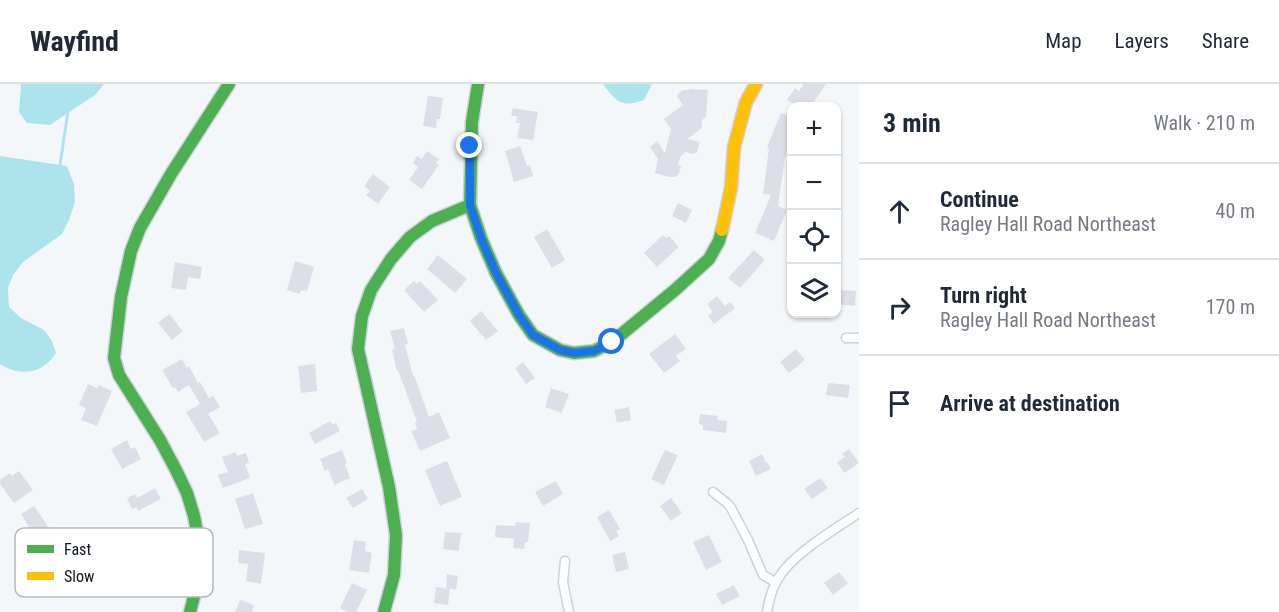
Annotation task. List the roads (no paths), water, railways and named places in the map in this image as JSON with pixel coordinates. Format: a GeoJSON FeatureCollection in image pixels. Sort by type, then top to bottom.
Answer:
{"type":"FeatureCollection","features":[{"type":"Feature","properties":{"kind":"street"},"geometry":{"type":"LineString","coordinates":[[196,528],[187,493],[176,470],[119,375],[114,358],[121,297],[131,250],[140,228],[171,174],[229,84]]}},
{"type":"Feature","properties":{"kind":"street"},"geometry":{"type":"LineString","coordinates":[[478,84],[472,122],[470,205],[481,238],[496,273],[533,335],[560,350],[574,353],[594,351],[612,342],[709,259],[719,241],[725,221],[736,136],[746,102],[756,84]]}},
{"type":"Feature","properties":{"kind":"street"},"geometry":{"type":"LineString","coordinates":[[384,612],[394,575],[396,535],[389,487],[358,349],[362,316],[371,290],[410,237],[432,221],[470,205]]}},
{"type":"Feature","properties":{"kind":"street"},"geometry":{"type":"LineString","coordinates":[[846,338],[859,338]]}},
{"type":"Feature","properties":{"kind":"street"},"geometry":{"type":"LineString","coordinates":[[713,492],[731,508],[763,575],[776,582]]}},
{"type":"Feature","properties":{"kind":"street"},"geometry":{"type":"LineString","coordinates":[[767,612],[776,582],[788,565],[859,513]]}},
{"type":"Feature","properties":{"kind":"street"},"geometry":{"type":"LineString","coordinates":[[565,561],[563,582],[570,612]]}},
{"type":"Feature","properties":{"kind":"street"},"geometry":{"type":"LineString","coordinates":[[190,612],[194,597]]}},
{"type":"Feature","properties":{"kind":"water"},"geometry":{"type":"Polygon","coordinates":[[[21,84],[104,84],[95,95],[50,125],[27,123],[19,112],[21,84]]]}},
{"type":"Feature","properties":{"kind":"water"},"geometry":{"type":"Polygon","coordinates":[[[603,84],[652,84],[644,100],[625,103],[616,99],[603,84]]]}},
{"type":"Feature","properties":{"kind":"water"},"geometry":{"type":"Polygon","coordinates":[[[0,156],[67,166],[74,184],[75,202],[62,234],[23,262],[13,275],[8,288],[9,307],[21,318],[44,330],[52,341],[56,353],[45,365],[31,371],[15,371],[0,364],[0,156]]]}},
{"type":"Feature","properties":{"kind":"waterway"},"geometry":{"type":"LineString","coordinates":[[60,165],[68,111]]}}]}
